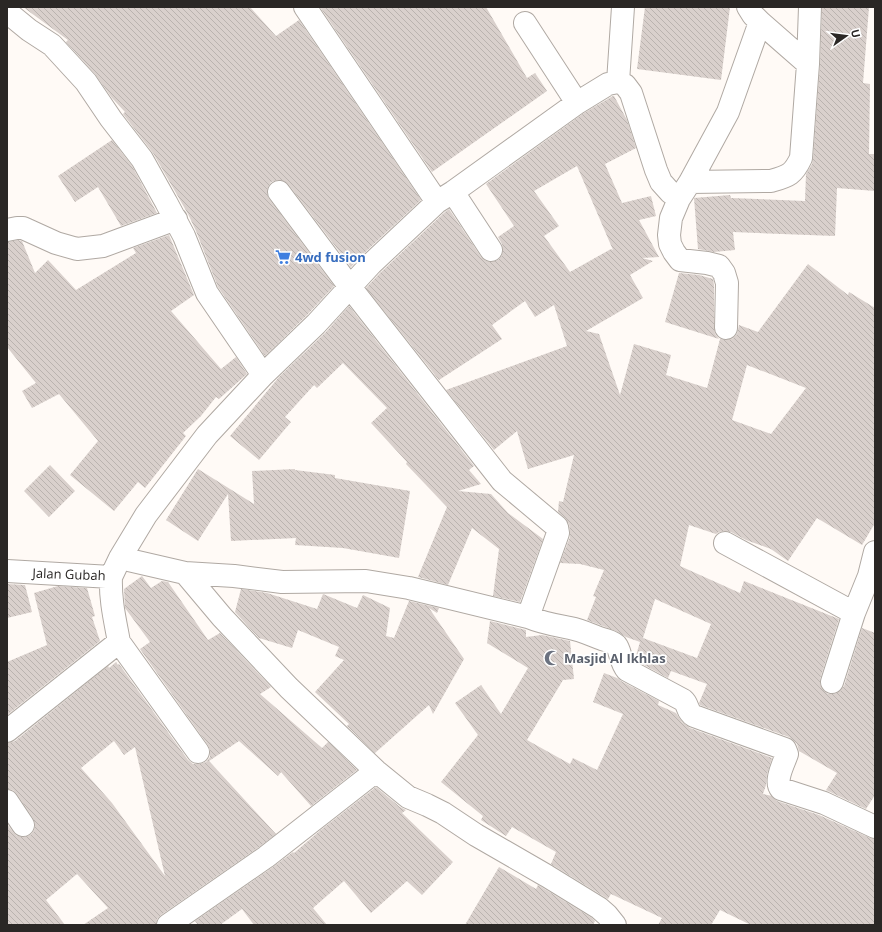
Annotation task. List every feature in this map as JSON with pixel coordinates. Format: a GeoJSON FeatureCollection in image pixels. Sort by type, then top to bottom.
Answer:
{"type":"FeatureCollection","features":[{"type":"Feature","properties":{"kind":"street"},"geometry":{"type":"LineString","coordinates":[[305,7],[445,197],[491,250]]}},
{"type":"Feature","properties":{"kind":"street"},"geometry":{"type":"LineString","coordinates":[[623,7],[618,82],[625,85],[632,93],[656,170],[661,182],[670,192],[771,181],[792,173],[801,158],[808,64],[810,7]]}},
{"type":"Feature","properties":{"kind":"street"},"geometry":{"type":"LineString","coordinates":[[7,12],[29,30],[52,45],[86,82],[111,120],[142,159],[176,219],[207,293],[263,375]]}},
{"type":"Feature","properties":{"kind":"street"},"geometry":{"type":"LineString","coordinates":[[726,328],[727,283],[724,273],[719,266],[680,260],[670,244],[668,235],[671,218],[728,112],[754,14],[808,64]]}},
{"type":"Feature","properties":{"kind":"street"},"geometry":{"type":"LineString","coordinates":[[525,23],[577,103]]}},
{"type":"Feature","properties":{"kind":"street","name":"Jalan Gubah"},"geometry":{"type":"LineString","coordinates":[[7,571],[110,577],[146,515],[207,435],[263,375],[316,324],[370,264],[445,197],[577,103],[608,84],[618,82]]}},
{"type":"Feature","properties":{"kind":"street"},"geometry":{"type":"LineString","coordinates":[[279,192],[350,287],[502,481],[557,527],[558,533],[528,617]]}},
{"type":"Feature","properties":{"kind":"street"},"geometry":{"type":"LineString","coordinates":[[7,230],[23,228],[56,243],[77,249],[103,246],[176,219]]}},
{"type":"Feature","properties":{"kind":"street"},"geometry":{"type":"LineString","coordinates":[[725,543],[854,613]]}},
{"type":"Feature","properties":{"kind":"street"},"geometry":{"type":"LineString","coordinates":[[832,682],[854,613],[872,578],[875,552]]}},
{"type":"Feature","properties":{"kind":"street"},"geometry":{"type":"LineString","coordinates":[[120,558],[186,573],[234,576],[282,582],[366,581],[409,588],[528,617],[539,622],[575,629],[616,646],[621,662],[627,670],[686,702],[690,714],[785,749],[787,754],[778,777],[778,786],[781,789],[824,804],[875,827]]}},
{"type":"Feature","properties":{"kind":"street"},"geometry":{"type":"LineString","coordinates":[[186,573],[222,617],[289,688],[376,770],[408,796],[443,813],[476,835],[599,908],[615,925]]}},
{"type":"Feature","properties":{"kind":"street"},"geometry":{"type":"LineString","coordinates":[[110,577],[111,606],[119,642],[198,752]]}},
{"type":"Feature","properties":{"kind":"street"},"geometry":{"type":"LineString","coordinates":[[7,731],[119,642]]}},
{"type":"Feature","properties":{"kind":"street"},"geometry":{"type":"LineString","coordinates":[[172,924],[272,853],[376,770]]}},
{"type":"Feature","properties":{"kind":"street"},"geometry":{"type":"LineString","coordinates":[[7,801],[22,825]]}},
{"type":"Feature","properties":{"kind":"building"},"geometry":{"type":"Polygon","coordinates":[[[23,7],[250,7],[276,36],[299,20],[421,200],[351,267],[289,185],[284,181],[278,180],[271,182],[267,193],[269,199],[334,286],[265,356],[218,287],[188,214],[153,153],[123,114],[125,112],[112,98],[95,74],[66,42],[68,40],[23,7]]]}},
{"type":"Feature","properties":{"kind":"building"},"geometry":{"type":"Polygon","coordinates":[[[320,7],[486,7],[527,78],[535,73],[547,91],[432,172],[320,7]]]}},
{"type":"Feature","properties":{"kind":"building"},"geometry":{"type":"Polygon","coordinates":[[[645,7],[730,7],[721,80],[637,69],[645,7]]]}},
{"type":"Feature","properties":{"kind":"building"},"geometry":{"type":"Polygon","coordinates":[[[822,7],[869,7],[863,83],[870,84],[869,154],[875,154],[875,191],[837,188],[835,236],[733,232],[735,250],[714,252],[698,249],[694,198],[730,195],[731,198],[805,201],[806,174],[812,164],[813,159],[820,65],[822,7]]]}},
{"type":"Feature","properties":{"kind":"building"},"geometry":{"type":"Polygon","coordinates":[[[614,96],[627,120],[636,148],[605,164],[622,203],[651,196],[656,216],[639,220],[659,257],[642,258],[653,261],[630,275],[643,298],[586,331],[599,334],[620,395],[634,344],[671,355],[666,375],[707,388],[720,339],[732,339],[737,334],[739,325],[758,332],[808,264],[848,295],[849,292],[875,308],[875,523],[862,545],[817,518],[788,561],[771,549],[746,540],[731,532],[724,531],[716,534],[689,525],[680,566],[740,593],[744,581],[839,619],[820,679],[820,684],[823,690],[828,694],[835,694],[844,686],[862,628],[875,633],[875,795],[866,809],[826,790],[837,773],[799,751],[797,744],[789,737],[700,705],[699,703],[707,684],[671,671],[668,678],[635,660],[640,642],[587,620],[596,597],[593,596],[604,570],[580,564],[560,563],[570,537],[570,531],[569,524],[558,512],[559,501],[563,502],[574,455],[528,469],[517,431],[494,450],[446,390],[567,346],[554,305],[535,317],[525,301],[492,325],[502,339],[439,380],[366,288],[380,273],[449,209],[481,257],[486,261],[491,262],[498,260],[502,255],[503,250],[502,244],[498,237],[514,226],[486,184],[584,113],[614,96]],[[577,166],[534,191],[559,226],[544,236],[570,272],[611,249],[613,250],[577,166]],[[747,365],[732,420],[771,434],[806,388],[747,365]],[[655,599],[643,638],[697,658],[711,624],[655,599]]]}},
{"type":"Feature","properties":{"kind":"building"},"geometry":{"type":"Polygon","coordinates":[[[112,140],[132,166],[157,213],[121,226],[98,187],[75,202],[58,176],[112,140]]]}},
{"type":"Feature","properties":{"kind":"building"},"geometry":{"type":"Polygon","coordinates":[[[169,235],[194,295],[171,311],[221,369],[236,357],[247,374],[219,399],[216,397],[201,416],[183,433],[186,436],[145,488],[138,482],[114,511],[70,475],[98,441],[59,394],[32,408],[22,391],[36,383],[7,347],[7,242],[18,240],[22,241],[35,273],[48,260],[76,290],[136,253],[133,248],[169,235]]]}},
{"type":"Feature","properties":{"kind":"building"},"geometry":{"type":"Polygon","coordinates":[[[679,273],[699,275],[713,279],[714,328],[715,334],[719,339],[665,322],[679,273]]]}},
{"type":"Feature","properties":{"kind":"building"},"geometry":{"type":"Polygon","coordinates":[[[349,306],[474,466],[469,470],[481,484],[458,491],[491,494],[508,513],[543,539],[520,602],[493,596],[499,549],[472,528],[448,585],[418,577],[447,507],[406,464],[407,462],[371,423],[387,408],[343,363],[317,388],[314,385],[285,417],[291,422],[259,460],[230,436],[279,377],[325,333],[349,306]]]}},
{"type":"Feature","properties":{"kind":"building"},"geometry":{"type":"Polygon","coordinates":[[[50,465],[75,491],[49,517],[24,491],[50,465]]]}},
{"type":"Feature","properties":{"kind":"building"},"geometry":{"type":"Polygon","coordinates":[[[198,469],[254,504],[252,471],[295,469],[335,475],[335,478],[410,491],[399,558],[343,548],[295,545],[296,538],[231,541],[228,494],[198,541],[166,520],[198,469]]]}},
{"type":"Feature","properties":{"kind":"building"},"geometry":{"type":"Polygon","coordinates":[[[142,576],[151,588],[162,581],[168,582],[208,640],[220,633],[271,687],[260,694],[322,748],[328,742],[357,770],[311,806],[281,772],[278,776],[239,741],[209,761],[276,834],[161,915],[157,919],[156,925],[83,925],[108,908],[77,874],[46,900],[65,925],[7,925],[7,824],[17,836],[23,837],[30,835],[34,831],[35,825],[33,818],[17,794],[13,790],[7,789],[7,743],[15,741],[108,666],[109,668],[116,662],[118,665],[119,664],[188,760],[193,764],[200,764],[206,762],[210,757],[208,745],[140,649],[150,642],[125,608],[124,589],[142,576]],[[114,741],[81,768],[112,803],[165,876],[135,747],[124,755],[114,741]]]}},
{"type":"Feature","properties":{"kind":"building"},"geometry":{"type":"Polygon","coordinates":[[[7,584],[25,585],[32,612],[7,618],[7,584]]]}},
{"type":"Feature","properties":{"kind":"building"},"geometry":{"type":"Polygon","coordinates":[[[58,586],[87,588],[95,616],[92,617],[100,641],[7,715],[7,662],[47,645],[34,593],[58,586]]]}},
{"type":"Feature","properties":{"kind":"building"},"geometry":{"type":"Polygon","coordinates":[[[241,589],[267,593],[317,609],[323,594],[357,608],[363,595],[390,608],[386,636],[394,638],[409,601],[439,608],[437,613],[429,608],[464,659],[433,714],[429,705],[375,753],[347,726],[349,724],[315,692],[344,660],[335,656],[339,647],[298,630],[292,648],[259,638],[235,612],[241,589]]]}},
{"type":"Feature","properties":{"kind":"building"},"geometry":{"type":"Polygon","coordinates":[[[490,621],[526,630],[526,637],[542,635],[570,641],[574,679],[563,680],[527,740],[570,764],[573,758],[597,770],[623,714],[593,702],[604,673],[617,678],[659,701],[658,705],[676,713],[682,722],[690,728],[772,758],[763,794],[772,796],[777,801],[819,815],[875,839],[875,925],[751,925],[720,910],[711,925],[658,925],[662,918],[611,894],[608,899],[551,864],[556,852],[512,827],[506,836],[481,820],[483,816],[441,782],[478,735],[455,703],[481,685],[501,714],[528,668],[487,643],[490,621]]]}},
{"type":"Feature","properties":{"kind":"building"},"geometry":{"type":"Polygon","coordinates":[[[376,787],[400,807],[406,810],[402,813],[453,862],[422,895],[407,881],[371,913],[344,881],[313,908],[327,925],[254,925],[242,909],[220,925],[198,925],[195,921],[293,852],[294,853],[376,787]]]}},
{"type":"Feature","properties":{"kind":"building"},"geometry":{"type":"Polygon","coordinates":[[[499,867],[536,889],[538,885],[592,918],[595,921],[593,925],[465,925],[499,867]]]}},
{"type":"Feature","properties":{"kind":"place","name":"4wd fusion"},"geometry":{"type":"Point","coordinates":[283,257]}},
{"type":"Feature","properties":{"kind":"place","name":"Masjid Al Ikhlas"},"geometry":{"type":"Point","coordinates":[552,658]}}]}
